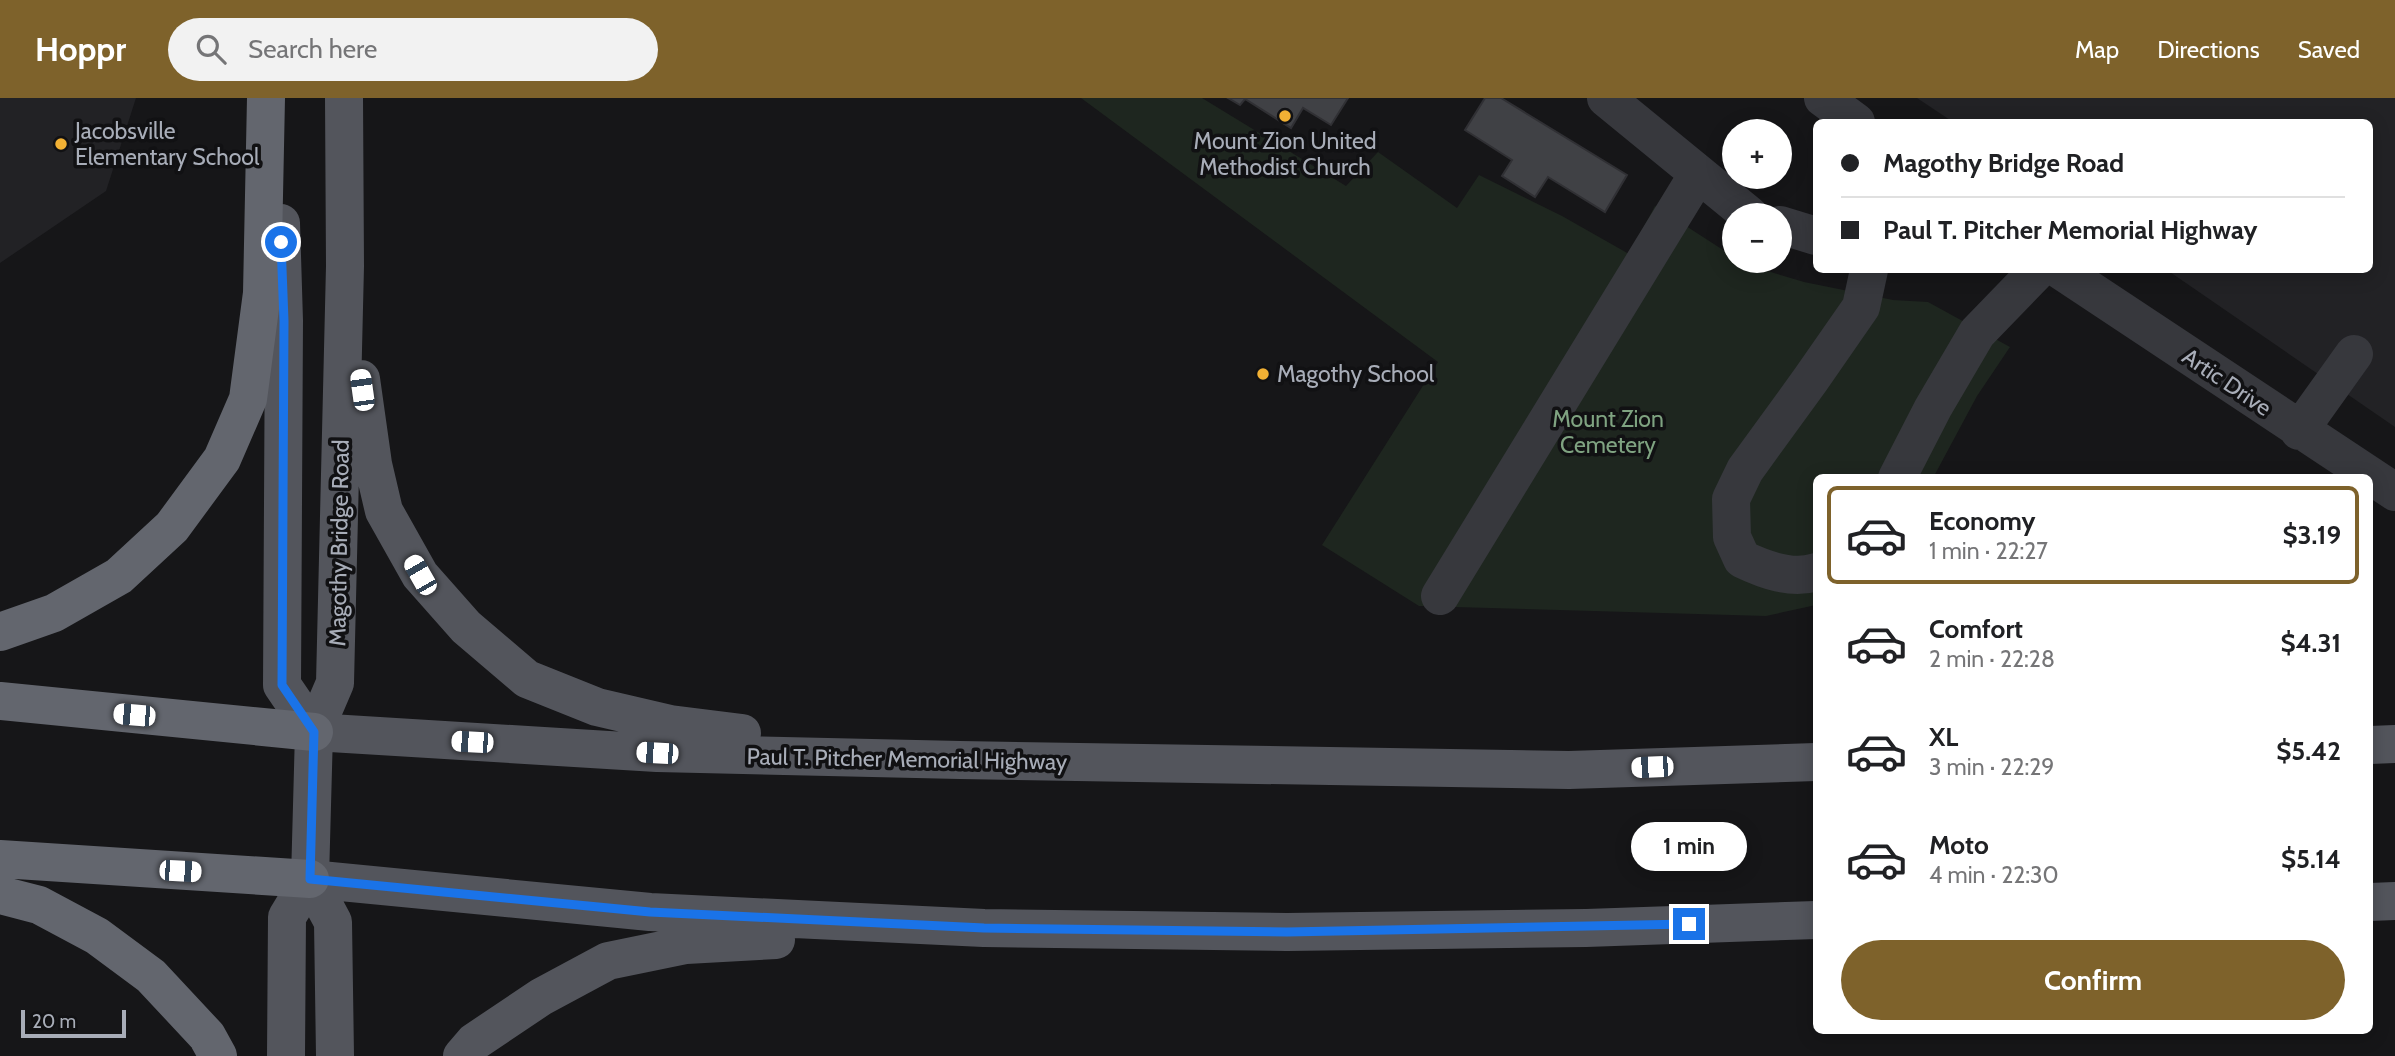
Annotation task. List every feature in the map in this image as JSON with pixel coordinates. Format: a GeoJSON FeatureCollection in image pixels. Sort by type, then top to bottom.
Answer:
{"type":"FeatureCollection","features":[{"type":"Feature","properties":{"kind":"highway"},"geometry":{"type":"LineString","coordinates":[[0,632],[54,613],[119,576],[172,527],[222,459],[248,399],[262,293],[266,98]]}},
{"type":"Feature","properties":{"kind":"highway","name":"Paul T. Pitcher Memorial Highway"},"geometry":{"type":"LineString","coordinates":[[0,701],[314,732]]}},
{"type":"Feature","properties":{"kind":"highway"},"geometry":{"type":"LineString","coordinates":[[0,859],[310,879]]}},
{"type":"Feature","properties":{"kind":"highway"},"geometry":{"type":"LineString","coordinates":[[0,895],[39,905],[97,936],[152,976],[206,1036],[218,1056]]}},
{"type":"Feature","properties":{"kind":"main road"},"geometry":{"type":"LineString","coordinates":[[280,98],[284,321],[282,685],[314,732]]}},
{"type":"Feature","properties":{"kind":"main road","name":"Magothy Bridge Road"},"geometry":{"type":"LineString","coordinates":[[286,1056],[287,917],[310,879],[314,732],[335,683],[345,266],[344,98]]}},
{"type":"Feature","properties":{"kind":"main road"},"geometry":{"type":"LineString","coordinates":[[345,266],[373,464],[384,512],[420,575],[466,627],[527,679],[597,707],[670,724],[960,760]]}},
{"type":"Feature","properties":{"kind":"main road","name":"Paul T. Pitcher Memorial Highway"},"geometry":{"type":"LineString","coordinates":[[314,732],[657,753],[960,760],[1569,770],[1813,762]]}},
{"type":"Feature","properties":{"kind":"main road"},"geometry":{"type":"LineString","coordinates":[[2373,745],[2395,744]]}},
{"type":"Feature","properties":{"kind":"main road"},"geometry":{"type":"LineString","coordinates":[[310,879],[650,912],[984,928],[1287,932],[1587,928],[1813,920]]}},
{"type":"Feature","properties":{"kind":"main road","name":"Magothy Bridge Road"},"geometry":{"type":"LineString","coordinates":[[310,879],[333,922],[335,1056]]}},
{"type":"Feature","properties":{"kind":"main road"},"geometry":{"type":"LineString","coordinates":[[2373,902],[2395,901]]}},
{"type":"Feature","properties":{"kind":"main road"},"geometry":{"type":"LineString","coordinates":[[462,1056],[474,1042],[541,997],[608,961],[685,945],[984,928]]}},
{"type":"Feature","properties":{"kind":"street"},"geometry":{"type":"LineString","coordinates":[[1606,98],[1734,203]]}},
{"type":"Feature","properties":{"kind":"street"},"geometry":{"type":"LineString","coordinates":[[1823,98],[1852,119]]}},
{"type":"Feature","properties":{"kind":"street"},"geometry":{"type":"LineString","coordinates":[[1440,596],[1699,174]]}},
{"type":"Feature","properties":{"kind":"street"},"geometry":{"type":"LineString","coordinates":[[1792,229],[1813,235]]}},
{"type":"Feature","properties":{"kind":"street"},"geometry":{"type":"LineString","coordinates":[[1813,573],[1802,577],[1765,569],[1742,559],[1732,537],[1731,499],[1745,470],[1861,307],[1867,273]]}},
{"type":"Feature","properties":{"kind":"street"},"geometry":{"type":"LineString","coordinates":[[1899,474],[1933,408],[1977,333],[2035,273]]}},
{"type":"Feature","properties":{"kind":"street","name":"Artic Drive"},"geometry":{"type":"LineString","coordinates":[[2064,273],[2367,474]]}},
{"type":"Feature","properties":{"kind":"street"},"geometry":{"type":"LineString","coordinates":[[2299,431],[2354,354]]}},
{"type":"Feature","properties":{"kind":"street","name":"Artic Drive"},"geometry":{"type":"LineString","coordinates":[[2373,478],[2395,492]]}},
{"type":"Feature","properties":{"kind":"shaded area","name":"Jacobsville Elementary School"},"geometry":{"type":"Polygon","coordinates":[[[0,98],[136,98],[106,191],[0,263],[0,98]]]}},
{"type":"Feature","properties":{"kind":"shaded area"},"geometry":{"type":"Polygon","coordinates":[[[1917,98],[2395,98],[2395,427],[2171,273],[2373,273],[2373,119],[1948,119],[1917,98]]]}},
{"type":"Feature","properties":{"kind":"green space","name":"Mount Zion Cemetery"},"geometry":{"type":"Polygon","coordinates":[[[1081,98],[1202,98],[1346,186],[1378,152],[1457,208],[1479,175],[1562,216],[1629,254],[1655,206],[1722,249],[1722,273],[1774,273],[1804,282],[1893,300],[1928,302],[2010,347],[1977,396],[1935,474],[1813,474],[1813,606],[1766,616],[1419,606],[1322,545],[1438,362],[1081,98]]]}},
{"type":"Feature","properties":{"kind":"building","name":"Mount Zion United Methodist Church"},"geometry":{"type":"Polygon","coordinates":[[[1228,98],[1348,98],[1331,125],[1303,108],[1291,128],[1245,99],[1240,105],[1228,98]]]}},
{"type":"Feature","properties":{"kind":"building"},"geometry":{"type":"Polygon","coordinates":[[[1485,98],[1501,98],[1627,175],[1605,212],[1548,177],[1535,197],[1502,176],[1512,160],[1465,130],[1485,98]]]}},
{"type":"Feature","properties":{"kind":"place","name":"Mount Zion United Methodist Church"},"geometry":{"type":"Point","coordinates":[1285,116]}},
{"type":"Feature","properties":{"kind":"place","name":"Jacobsville Elementary School"},"geometry":{"type":"Point","coordinates":[61,144]}},
{"type":"Feature","properties":{"kind":"place","name":"Magothy School"},"geometry":{"type":"Point","coordinates":[1263,374]}},
{"type":"Feature","properties":{"kind":"route"},"geometry":{"type":"LineString","coordinates":[[281,242],[284,321],[282,685],[314,732],[310,879],[650,912],[984,928],[1287,932],[1689,924]]}}]}
